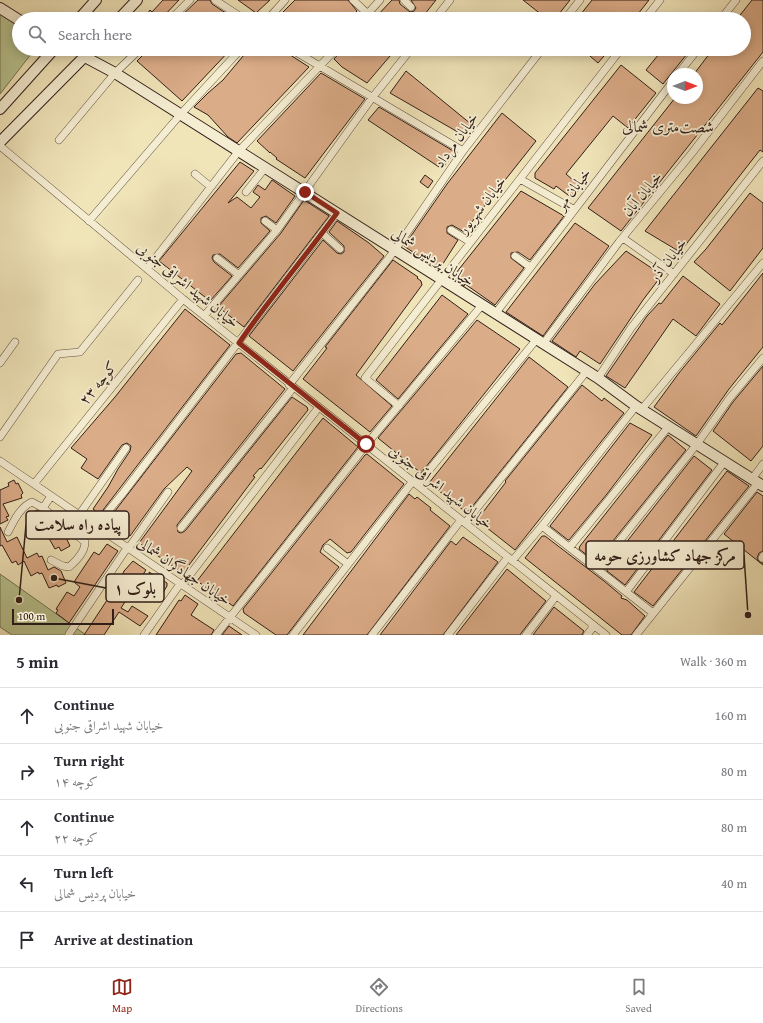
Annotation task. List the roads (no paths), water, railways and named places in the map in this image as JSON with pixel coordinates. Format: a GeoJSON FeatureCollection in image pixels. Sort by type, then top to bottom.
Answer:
{"type":"FeatureCollection","features":[{"type":"Feature","properties":{"kind":"street"},"geometry":{"type":"LineString","coordinates":[[85,12],[96,0]]}},
{"type":"Feature","properties":{"kind":"street"},"geometry":{"type":"LineString","coordinates":[[126,12],[137,0]]}},
{"type":"Feature","properties":{"kind":"street"},"geometry":{"type":"LineString","coordinates":[[178,12],[190,0]]}},
{"type":"Feature","properties":{"kind":"street"},"geometry":{"type":"LineString","coordinates":[[215,0],[233,12]]}},
{"type":"Feature","properties":{"kind":"street"},"geometry":{"type":"LineString","coordinates":[[275,12],[286,0]]}},
{"type":"Feature","properties":{"kind":"street"},"geometry":{"type":"LineString","coordinates":[[353,0],[362,12]]}},
{"type":"Feature","properties":{"kind":"street"},"geometry":{"type":"LineString","coordinates":[[369,12],[380,0]]}},
{"type":"Feature","properties":{"kind":"street"},"geometry":{"type":"LineString","coordinates":[[404,0],[410,7]]}},
{"type":"Feature","properties":{"kind":"street"},"geometry":{"type":"LineString","coordinates":[[441,12],[450,0]]}},
{"type":"Feature","properties":{"kind":"street"},"geometry":{"type":"LineString","coordinates":[[571,12],[580,0]]}},
{"type":"Feature","properties":{"kind":"street"},"geometry":{"type":"LineString","coordinates":[[651,12],[660,0]]}},
{"type":"Feature","properties":{"kind":"street"},"geometry":{"type":"LineString","coordinates":[[727,12],[736,0]]}},
{"type":"Feature","properties":{"kind":"street"},"geometry":{"type":"LineString","coordinates":[[0,8],[12,16]]}},
{"type":"Feature","properties":{"kind":"street"},"geometry":{"type":"LineString","coordinates":[[0,109],[48,56]]}},
{"type":"Feature","properties":{"kind":"street"},"geometry":{"type":"LineString","coordinates":[[59,140],[115,74],[133,56]]}},
{"type":"Feature","properties":{"kind":"street"},"geometry":{"type":"LineString","coordinates":[[89,221],[180,115],[235,56]]}},
{"type":"Feature","properties":{"kind":"street"},"geometry":{"type":"LineString","coordinates":[[302,56],[463,150]]}},
{"type":"Feature","properties":{"kind":"street"},"geometry":{"type":"LineString","coordinates":[[147,269],[238,152],[330,56]]}},
{"type":"Feature","properties":{"kind":"street"},"geometry":{"type":"LineString","coordinates":[[204,316],[277,230],[372,98],[405,56]]}},
{"type":"Feature","properties":{"kind":"street","name":"خیابان مرداد"},"geometry":{"type":"LineString","coordinates":[[181,528],[395,250],[463,150],[537,56]]}},
{"type":"Feature","properties":{"kind":"street","name":"خیابان شهریور"},"geometry":{"type":"LineString","coordinates":[[399,406],[365,378],[616,56]]}},
{"type":"Feature","properties":{"kind":"street"},"geometry":{"type":"LineString","coordinates":[[683,68],[692,56]]}},
{"type":"Feature","properties":{"kind":"street"},"geometry":{"type":"LineString","coordinates":[[0,142],[85,57]]}},
{"type":"Feature","properties":{"kind":"street","name":"خیابان پردیس شمالی"},"geometry":{"type":"LineString","coordinates":[[85,57],[115,74],[238,152],[305,192],[440,280],[586,372],[598,378],[639,407],[758,483]]}},
{"type":"Feature","properties":{"kind":"street","name":"خیابان آبان"},"geometry":{"type":"LineString","coordinates":[[292,635],[415,483],[539,342],[692,154],[763,61]]}},
{"type":"Feature","properties":{"kind":"street","name":"خیابان مهر"},"geometry":{"type":"LineString","coordinates":[[495,314],[573,209],[667,89]]}},
{"type":"Feature","properties":{"kind":"street","name":"خیابان شهید اشراقی جنوبی"},"geometry":{"type":"LineString","coordinates":[[0,146],[204,316],[606,635]]}},
{"type":"Feature","properties":{"kind":"street","name":"خیابان آذر"},"geometry":{"type":"LineString","coordinates":[[598,378],[631,328],[763,161]]}},
{"type":"Feature","properties":{"kind":"street"},"geometry":{"type":"LineString","coordinates":[[246,192],[264,168]]}},
{"type":"Feature","properties":{"kind":"street"},"geometry":{"type":"LineString","coordinates":[[195,174],[211,187]]}},
{"type":"Feature","properties":{"kind":"street"},"geometry":{"type":"LineString","coordinates":[[520,179],[573,209]]}},
{"type":"Feature","properties":{"kind":"street"},"geometry":{"type":"LineString","coordinates":[[96,526],[239,343],[271,298],[290,276],[337,213]]}},
{"type":"Feature","properties":{"kind":"street"},"geometry":{"type":"LineString","coordinates":[[265,221],[277,230]]}},
{"type":"Feature","properties":{"kind":"street"},"geometry":{"type":"LineString","coordinates":[[451,230],[470,242]]}},
{"type":"Feature","properties":{"kind":"street"},"geometry":{"type":"LineString","coordinates":[[322,233],[340,250]]}},
{"type":"Feature","properties":{"kind":"street"},"geometry":{"type":"LineString","coordinates":[[623,238],[674,274]]}},
{"type":"Feature","properties":{"kind":"street"},"geometry":{"type":"LineString","coordinates":[[515,256],[530,267]]}},
{"type":"Feature","properties":{"kind":"street"},"geometry":{"type":"LineString","coordinates":[[217,258],[239,275]]}},
{"type":"Feature","properties":{"kind":"street"},"geometry":{"type":"LineString","coordinates":[[448,635],[510,559],[542,526],[639,407],[763,263]]}},
{"type":"Feature","properties":{"kind":"street"},"geometry":{"type":"LineString","coordinates":[[0,437],[58,354],[80,352],[138,280]]}},
{"type":"Feature","properties":{"kind":"street","name":"کوچه ۲۳"},"geometry":{"type":"LineString","coordinates":[[34,484],[183,299]]}},
{"type":"Feature","properties":{"kind":"street"},"geometry":{"type":"LineString","coordinates":[[216,635],[228,617],[366,444],[482,306]]}},
{"type":"Feature","properties":{"kind":"street"},"geometry":{"type":"LineString","coordinates":[[0,364],[15,342]]}},
{"type":"Feature","properties":{"kind":"street"},"geometry":{"type":"LineString","coordinates":[[598,569],[697,444],[729,399],[763,358]]}},
{"type":"Feature","properties":{"kind":"street"},"geometry":{"type":"LineString","coordinates":[[372,635],[463,521],[518,457],[586,372]]}},
{"type":"Feature","properties":{"kind":"street"},"geometry":{"type":"LineString","coordinates":[[144,635],[181,584],[319,407]]}},
{"type":"Feature","properties":{"kind":"street"},"geometry":{"type":"LineString","coordinates":[[570,547],[669,426]]}},
{"type":"Feature","properties":{"kind":"street"},"geometry":{"type":"LineString","coordinates":[[79,515],[126,448]]}},
{"type":"Feature","properties":{"kind":"street","name":"خیابان جهادگران شمالی"},"geometry":{"type":"LineString","coordinates":[[0,461],[256,635]]}},
{"type":"Feature","properties":{"kind":"street"},"geometry":{"type":"LineString","coordinates":[[626,592],[724,461]]}},
{"type":"Feature","properties":{"kind":"street"},"geometry":{"type":"LineString","coordinates":[[636,635],[758,483],[763,464]]}},
{"type":"Feature","properties":{"kind":"street"},"geometry":{"type":"LineString","coordinates":[[69,634],[168,492]]}},
{"type":"Feature","properties":{"kind":"street"},"geometry":{"type":"LineString","coordinates":[[43,508],[51,496]]}},
{"type":"Feature","properties":{"kind":"street"},"geometry":{"type":"LineString","coordinates":[[8,532],[19,512],[26,504],[32,502],[43,508],[85,542],[85,546],[79,559],[70,567],[63,566],[51,560]]}},
{"type":"Feature","properties":{"kind":"street"},"geometry":{"type":"LineString","coordinates":[[542,526],[653,613]]}},
{"type":"Feature","properties":{"kind":"street"},"geometry":{"type":"LineString","coordinates":[[327,548],[348,564]]}},
{"type":"Feature","properties":{"kind":"street"},"geometry":{"type":"LineString","coordinates":[[526,635],[556,596]]}},
{"type":"Feature","properties":{"kind":"street"},"geometry":{"type":"LineString","coordinates":[[587,635],[594,626]]}},
{"type":"Feature","properties":{"kind":"place","name":"بلوک ۱"},"geometry":{"type":"Point","coordinates":[54,578]}},
{"type":"Feature","properties":{"kind":"place","name":"پیاده راه سلامت"},"geometry":{"type":"Point","coordinates":[19,600]}},
{"type":"Feature","properties":{"kind":"place","name":"مرکز جهاد کشاورزی حومه"},"geometry":{"type":"Point","coordinates":[748,615]}},
{"type":"Feature","properties":{"kind":"district","name":"شصت‌متری شمالی"},"geometry":{"type":"Point","coordinates":[668,126]}}]}
